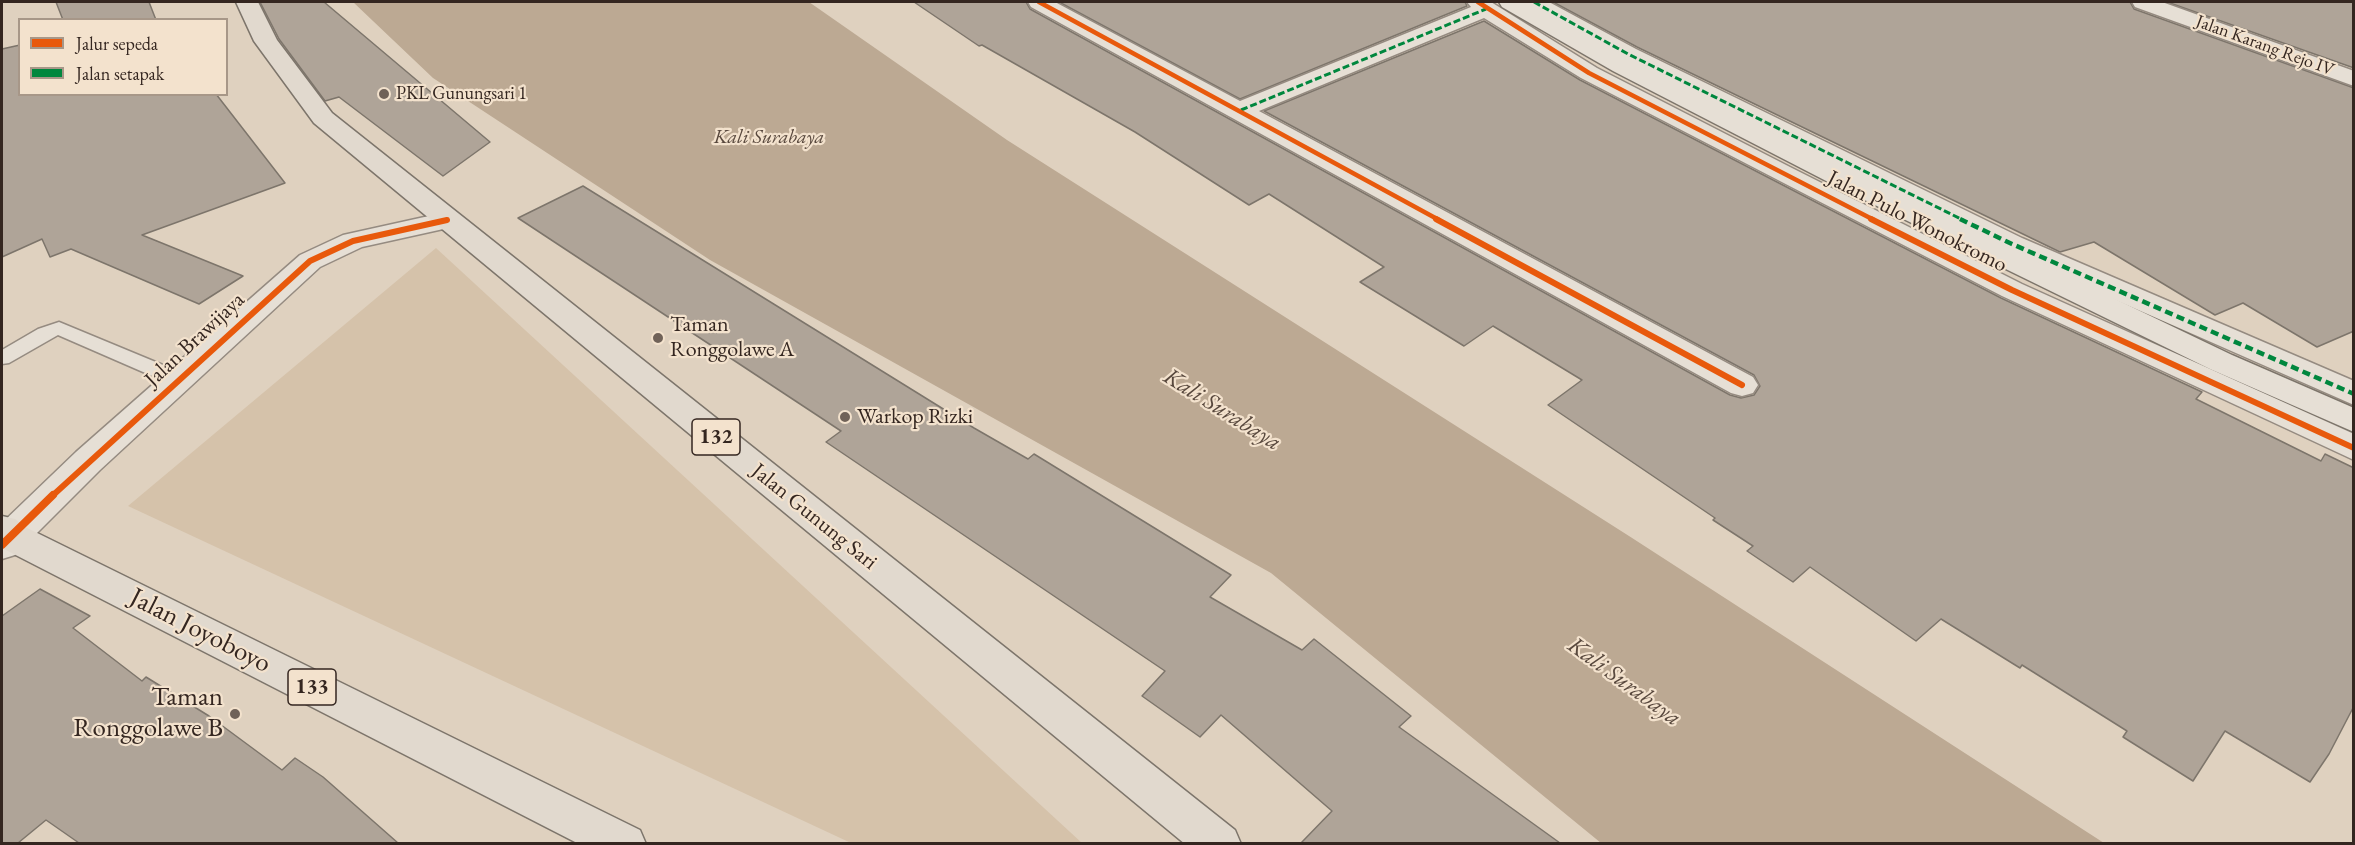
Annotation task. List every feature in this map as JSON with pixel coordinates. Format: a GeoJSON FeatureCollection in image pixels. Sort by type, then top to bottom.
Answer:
{"type":"FeatureCollection","features":[{"type":"Feature","properties":{"kind":"main road","name":"Jalan Gunung Sari"},"geometry":{"type":"LineString","coordinates":[[247,2],[266,41],[323,118],[1219,843]]}},
{"type":"Feature","properties":{"kind":"main road","name":"Jalan Joyoboyo"},"geometry":{"type":"LineString","coordinates":[[5,537],[624,843]]}},
{"type":"Feature","properties":{"kind":"street"},"geometry":{"type":"LineString","coordinates":[[1039,2],[1241,110],[1742,385]]}},
{"type":"Feature","properties":{"kind":"street","name":"Jalan Pulo Wonokromo"},"geometry":{"type":"LineString","coordinates":[[1534,2],[1628,54],[2012,244],[2354,394]]}},
{"type":"Feature","properties":{"kind":"street","name":"Jalan Karang Rejo IV"},"geometry":{"type":"LineString","coordinates":[[2143,2],[2354,79]]}},
{"type":"Feature","properties":{"kind":"street"},"geometry":{"type":"LineString","coordinates":[[1241,110],[1491,4]]}},
{"type":"Feature","properties":{"kind":"street","name":"Jalan Pulo Wonokromo"},"geometry":{"type":"LineString","coordinates":[[1491,4],[1621,66],[1841,178],[2221,362],[2354,421]]}},
{"type":"Feature","properties":{"kind":"street","name":"Jalan Pulo Wonokromo"},"geometry":{"type":"LineString","coordinates":[[1491,4],[1589,72],[1802,184],[2012,290],[2354,448]]}},
{"type":"Feature","properties":{"kind":"street","name":"Jalan Brawijaya"},"geometry":{"type":"LineString","coordinates":[[5,537],[310,261],[353,241],[447,220]]}},
{"type":"Feature","properties":{"kind":"lane"},"geometry":{"type":"LineString","coordinates":[[2,358],[45,333],[59,328],[180,380]]}},
{"type":"Feature","properties":{"kind":"shaded area"},"geometry":{"type":"Polygon","coordinates":[[[436,248],[1082,843],[851,843],[128,506],[436,248]]]}},
{"type":"Feature","properties":{"kind":"water","name":"Kali Surabaya"},"geometry":{"type":"Polygon","coordinates":[[[353,2],[809,2],[1007,140],[1629,536],[2104,843],[1601,843],[1271,573],[710,260],[433,78],[353,2]]]}},
{"type":"Feature","properties":{"kind":"building"},"geometry":{"type":"Polygon","coordinates":[[[56,2],[149,2],[155,18],[62,18],[56,2]]]}},
{"type":"Feature","properties":{"kind":"building","name":"PKL Gunungsari 1"},"geometry":{"type":"Polygon","coordinates":[[[260,2],[324,2],[490,142],[443,176],[339,97],[325,101],[279,39],[260,2]]]}},
{"type":"Feature","properties":{"kind":"building"},"geometry":{"type":"Polygon","coordinates":[[[914,2],[1026,2],[1030,9],[1730,395],[1741,398],[1754,395],[1760,386],[1754,375],[1264,111],[1484,21],[1580,80],[2001,298],[2202,392],[2196,399],[2321,461],[2325,454],[2354,468],[2354,706],[2329,754],[2310,782],[2225,731],[2193,781],[2123,737],[2127,731],[2022,665],[2020,668],[1941,619],[1916,641],[1810,567],[1793,582],[1747,551],[1753,546],[1713,520],[1715,518],[1548,405],[1582,380],[1493,326],[1464,346],[1360,282],[1384,267],[1269,194],[1249,205],[1135,132],[982,45],[979,46],[914,2]]]}},
{"type":"Feature","properties":{"kind":"building"},"geometry":{"type":"Polygon","coordinates":[[[1059,2],[1465,2],[1467,6],[1240,99],[1059,2]]]}},
{"type":"Feature","properties":{"kind":"building"},"geometry":{"type":"Polygon","coordinates":[[[1553,2],[2130,2],[2134,9],[2354,88],[2354,331],[2317,347],[2243,303],[2215,315],[2094,242],[2060,252],[1637,47],[1553,2]]]}},
{"type":"Feature","properties":{"kind":"building"},"geometry":{"type":"Polygon","coordinates":[[[2167,2],[2354,2],[2354,68],[2167,2]]]}},
{"type":"Feature","properties":{"kind":"building"},"geometry":{"type":"Polygon","coordinates":[[[18,45],[18,96],[218,96],[285,183],[142,235],[243,276],[199,304],[71,249],[50,257],[42,239],[2,257],[2,49],[18,45]]]}},
{"type":"Feature","properties":{"kind":"building"},"geometry":{"type":"Polygon","coordinates":[[[583,186],[974,428],[1028,459],[1034,454],[1231,575],[1210,597],[1302,650],[1314,639],[1411,716],[1399,727],[1560,843],[1301,843],[1332,811],[1221,715],[1200,737],[1142,696],[1165,671],[826,442],[841,431],[518,218],[583,186]]]}},
{"type":"Feature","properties":{"kind":"building"},"geometry":{"type":"Polygon","coordinates":[[[40,589],[90,616],[73,628],[142,681],[146,677],[209,716],[282,770],[295,758],[323,777],[398,843],[79,843],[46,820],[18,843],[2,843],[2,616],[40,589]]]}},
{"type":"Feature","properties":{"kind":"marked path"},"geometry":{"type":"LineString","coordinates":[[1534,2],[1628,54],[2012,244],[2354,394]]}},
{"type":"Feature","properties":{"kind":"marked path"},"geometry":{"type":"LineString","coordinates":[[1241,110],[1486,9]]}},
{"type":"Feature","properties":{"kind":"cycle path"},"geometry":{"type":"LineString","coordinates":[[1039,2],[1742,385]]}},
{"type":"Feature","properties":{"kind":"cycle path"},"geometry":{"type":"LineString","coordinates":[[1478,2],[1589,73],[1781,173],[2012,290],[2354,448]]}},
{"type":"Feature","properties":{"kind":"cycle path"},"geometry":{"type":"LineString","coordinates":[[2,545],[88,461],[310,261],[353,241],[447,220]]}},
{"type":"Feature","properties":{"kind":"place","name":"PKL Gunungsari 1"},"geometry":{"type":"Point","coordinates":[384,94]}},
{"type":"Feature","properties":{"kind":"place","name":"Taman Ronggolawe A"},"geometry":{"type":"Point","coordinates":[658,338]}},
{"type":"Feature","properties":{"kind":"place","name":"Warkop Rizki"},"geometry":{"type":"Point","coordinates":[845,417]}},
{"type":"Feature","properties":{"kind":"place","name":"Taman Ronggolawe B"},"geometry":{"type":"Point","coordinates":[235,714]}}]}
